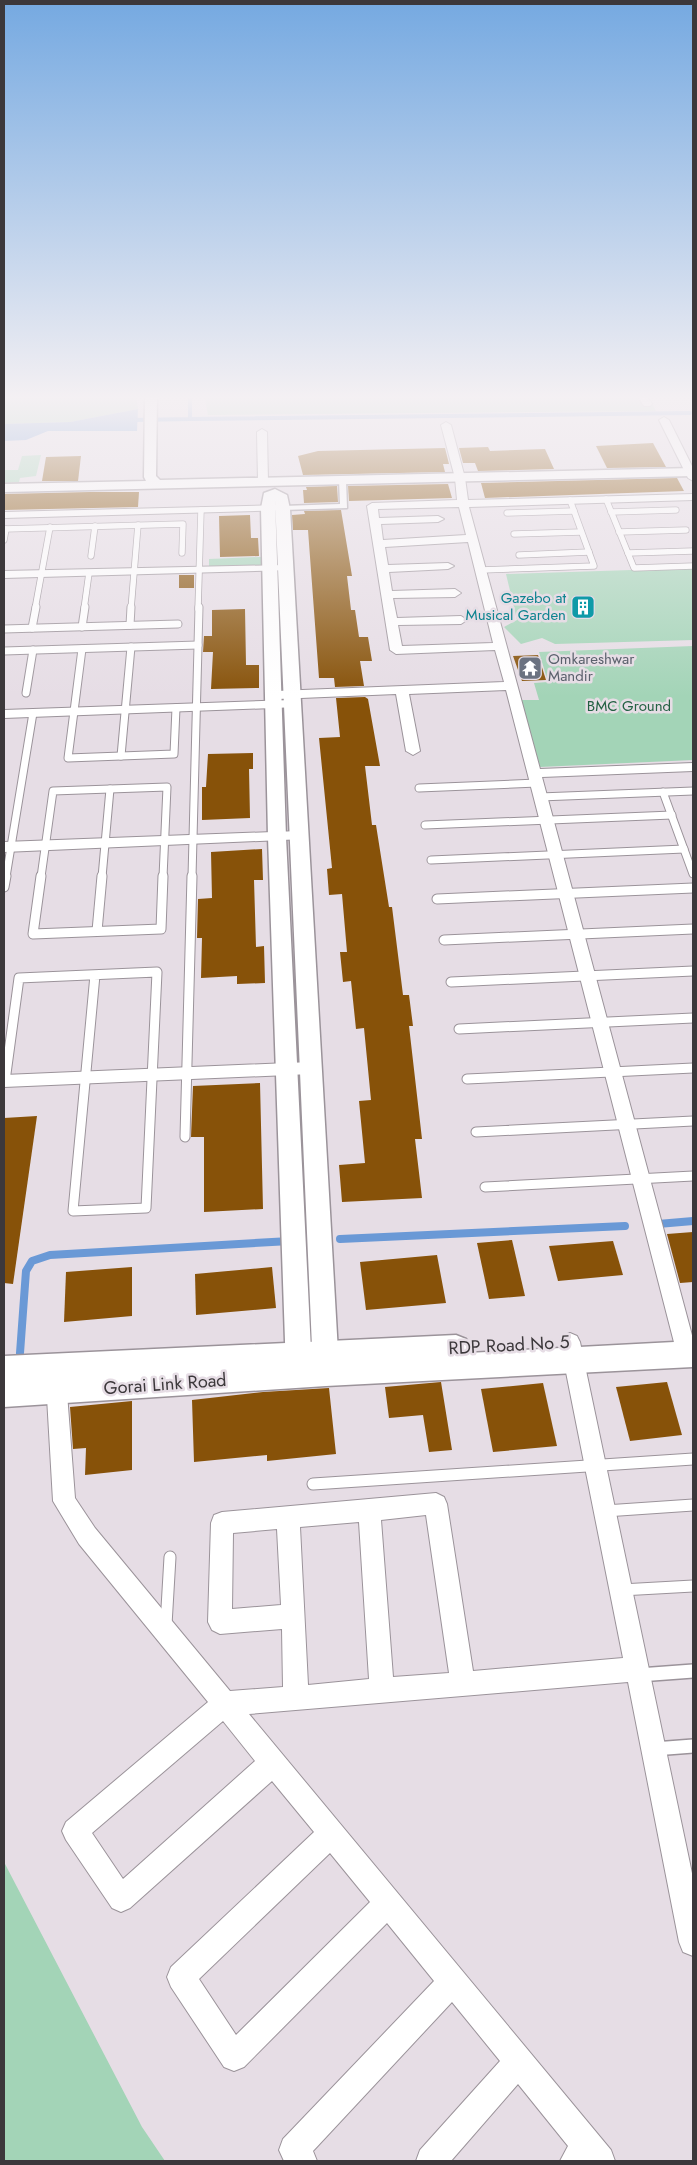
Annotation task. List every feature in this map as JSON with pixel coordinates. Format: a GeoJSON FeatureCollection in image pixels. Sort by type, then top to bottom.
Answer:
{"type":"FeatureCollection","features":[{"type":"Feature","properties":{"kind":"main road","name":"RDP Road No 5"},"geometry":{"type":"LineString","coordinates":[[312,1365],[572,1350],[689,1346]]}},
{"type":"Feature","properties":{"kind":"main road","name":"Gorai Link Road"},"geometry":{"type":"LineString","coordinates":[[4,1369],[56,1378],[312,1365]]}},
{"type":"Feature","properties":{"kind":"main road","name":"Gorai Link Road"},"geometry":{"type":"LineString","coordinates":[[4,1394],[56,1378]]}},
{"type":"Feature","properties":{"kind":"street"},"geometry":{"type":"LineString","coordinates":[[273,495],[344,506],[343,495]]}},
{"type":"Feature","properties":{"kind":"street"},"geometry":{"type":"LineString","coordinates":[[4,515],[202,510],[273,495]]}},
{"type":"Feature","properties":{"kind":"street"},"geometry":{"type":"LineString","coordinates":[[273,495],[278,568],[293,699],[311,1068],[312,1365]]}},
{"type":"Feature","properties":{"kind":"street"},"geometry":{"type":"LineString","coordinates":[[462,495],[626,1124],[689,1346]]}},
{"type":"Feature","properties":{"kind":"street"},"geometry":{"type":"LineString","coordinates":[[501,646],[396,650],[372,506],[693,497]]}},
{"type":"Feature","properties":{"kind":"street"},"geometry":{"type":"LineString","coordinates":[[374,520],[438,518]]}},
{"type":"Feature","properties":{"kind":"street"},"geometry":{"type":"LineString","coordinates":[[378,544],[472,538]]}},
{"type":"Feature","properties":{"kind":"street"},"geometry":{"type":"LineString","coordinates":[[382,568],[448,566]]}},
{"type":"Feature","properties":{"kind":"street"},"geometry":{"type":"LineString","coordinates":[[4,575],[278,568]]}},
{"type":"Feature","properties":{"kind":"street"},"geometry":{"type":"LineString","coordinates":[[278,568],[272,700],[285,1069],[312,1365]]}},
{"type":"Feature","properties":{"kind":"street"},"geometry":{"type":"LineString","coordinates":[[387,595],[455,593]]}},
{"type":"Feature","properties":{"kind":"street"},"geometry":{"type":"LineString","coordinates":[[391,622],[461,620]]}},
{"type":"Feature","properties":{"kind":"street"},"geometry":{"type":"LineString","coordinates":[[4,714],[197,707],[402,690],[511,686]]}},
{"type":"Feature","properties":{"kind":"street"},"geometry":{"type":"LineString","coordinates":[[402,690],[413,752]]}},
{"type":"Feature","properties":{"kind":"street"},"geometry":{"type":"LineString","coordinates":[[537,784],[693,767]]}},
{"type":"Feature","properties":{"kind":"street"},"geometry":{"type":"LineString","coordinates":[[7,847],[300,836]]}},
{"type":"Feature","properties":{"kind":"street"},"geometry":{"type":"LineString","coordinates":[[4,1081],[311,1068]]}},
{"type":"Feature","properties":{"kind":"street"},"geometry":{"type":"LineString","coordinates":[[572,1350],[654,1749],[686,1869],[693,1942]]}},
{"type":"Feature","properties":{"kind":"street"},"geometry":{"type":"LineString","coordinates":[[56,1378],[64,1501],[87,1536],[518,2062],[585,2156]]}},
{"type":"Feature","properties":{"kind":"street"},"geometry":{"type":"LineString","coordinates":[[293,1616],[220,1622],[222,1523],[436,1504],[463,1684]]}},
{"type":"Feature","properties":{"kind":"street"},"geometry":{"type":"LineString","coordinates":[[369,1510],[382,1691]]}},
{"type":"Feature","properties":{"kind":"street"},"geometry":{"type":"LineString","coordinates":[[288,1517],[296,1699]]}},
{"type":"Feature","properties":{"kind":"street"},"geometry":{"type":"LineString","coordinates":[[272,1763],[121,1900],[75,1831],[224,1704],[463,1684],[638,1672]]}},
{"type":"Feature","properties":{"kind":"street"},"geometry":{"type":"LineString","coordinates":[[331,1834],[181,1978],[234,2057],[388,1903]]}},
{"type":"Feature","properties":{"kind":"street"},"geometry":{"type":"LineString","coordinates":[[302,2161],[294,2150],[452,1982]]}},
{"type":"Feature","properties":{"kind":"street"},"geometry":{"type":"LineString","coordinates":[[431,2161],[518,2062]]}},
{"type":"Feature","properties":{"kind":"lane"},"geometry":{"type":"LineString","coordinates":[[606,499],[634,568],[693,566]]}},
{"type":"Feature","properties":{"kind":"lane"},"geometry":{"type":"LineString","coordinates":[[481,570],[594,566],[570,500]]}},
{"type":"Feature","properties":{"kind":"lane"},"geometry":{"type":"LineString","coordinates":[[185,1137],[202,510]]}},
{"type":"Feature","properties":{"kind":"lane"},"geometry":{"type":"LineString","coordinates":[[611,512],[676,510]]}},
{"type":"Feature","properties":{"kind":"lane"},"geometry":{"type":"LineString","coordinates":[[507,514],[574,511]]}},
{"type":"Feature","properties":{"kind":"lane"},"geometry":{"type":"LineString","coordinates":[[4,540],[5,529],[183,524],[182,553]]}},
{"type":"Feature","properties":{"kind":"lane"},"geometry":{"type":"LineString","coordinates":[[130,625],[138,525]]}},
{"type":"Feature","properties":{"kind":"lane"},"geometry":{"type":"LineString","coordinates":[[91,556],[95,526]]}},
{"type":"Feature","properties":{"kind":"lane"},"geometry":{"type":"LineString","coordinates":[[32,628],[50,527]]}},
{"type":"Feature","properties":{"kind":"lane"},"geometry":{"type":"LineString","coordinates":[[619,532],[686,530]]}},
{"type":"Feature","properties":{"kind":"lane"},"geometry":{"type":"LineString","coordinates":[[514,534],[581,532]]}},
{"type":"Feature","properties":{"kind":"lane"},"geometry":{"type":"LineString","coordinates":[[628,553],[693,551]]}},
{"type":"Feature","properties":{"kind":"lane"},"geometry":{"type":"LineString","coordinates":[[519,554],[589,552]]}},
{"type":"Feature","properties":{"kind":"lane"},"geometry":{"type":"LineString","coordinates":[[82,626],[89,573]]}},
{"type":"Feature","properties":{"kind":"lane"},"geometry":{"type":"LineString","coordinates":[[4,629],[178,624]]}},
{"type":"Feature","properties":{"kind":"lane"},"geometry":{"type":"LineString","coordinates":[[4,651],[198,645]]}},
{"type":"Feature","properties":{"kind":"lane"},"geometry":{"type":"LineString","coordinates":[[122,756],[131,647]]}},
{"type":"Feature","properties":{"kind":"lane"},"geometry":{"type":"LineString","coordinates":[[82,649],[68,758],[174,754],[176,708]]}},
{"type":"Feature","properties":{"kind":"lane"},"geometry":{"type":"LineString","coordinates":[[26,693],[33,650]]}},
{"type":"Feature","properties":{"kind":"lane"},"geometry":{"type":"LineString","coordinates":[[4,887],[7,847],[33,713]]}},
{"type":"Feature","properties":{"kind":"lane"},"geometry":{"type":"LineString","coordinates":[[419,788],[537,784],[663,792],[693,791]]}},
{"type":"Feature","properties":{"kind":"lane"},"geometry":{"type":"LineString","coordinates":[[167,787],[161,929],[33,934],[53,791],[110,789],[167,787]]}},
{"type":"Feature","properties":{"kind":"lane"},"geometry":{"type":"LineString","coordinates":[[96,931],[110,789]]}},
{"type":"Feature","properties":{"kind":"lane"},"geometry":{"type":"LineString","coordinates":[[663,792],[693,874]]}},
{"type":"Feature","properties":{"kind":"lane"},"geometry":{"type":"LineString","coordinates":[[425,825],[672,815]]}},
{"type":"Feature","properties":{"kind":"lane"},"geometry":{"type":"LineString","coordinates":[[431,860],[684,850]]}},
{"type":"Feature","properties":{"kind":"lane"},"geometry":{"type":"LineString","coordinates":[[437,898],[693,888]]}},
{"type":"Feature","properties":{"kind":"lane"},"geometry":{"type":"LineString","coordinates":[[444,940],[693,929]]}},
{"type":"Feature","properties":{"kind":"lane"},"geometry":{"type":"LineString","coordinates":[[451,982],[693,971]]}},
{"type":"Feature","properties":{"kind":"lane"},"geometry":{"type":"LineString","coordinates":[[4,1081],[20,978],[157,972],[146,1208],[74,1212],[95,975]]}},
{"type":"Feature","properties":{"kind":"lane"},"geometry":{"type":"LineString","coordinates":[[459,1029],[693,1018]]}},
{"type":"Feature","properties":{"kind":"lane"},"geometry":{"type":"LineString","coordinates":[[467,1079],[693,1068]]}},
{"type":"Feature","properties":{"kind":"lane"},"geometry":{"type":"LineString","coordinates":[[476,1132],[693,1121]]}},
{"type":"Feature","properties":{"kind":"lane"},"geometry":{"type":"LineString","coordinates":[[485,1187],[693,1176]]}},
{"type":"Feature","properties":{"kind":"lane"},"geometry":{"type":"LineString","coordinates":[[313,1484],[693,1459]]}},
{"type":"Feature","properties":{"kind":"lane"},"geometry":{"type":"LineString","coordinates":[[605,1511],[693,1506]]}},
{"type":"Feature","properties":{"kind":"lane"},"geometry":{"type":"LineString","coordinates":[[166,1633],[170,1558]]}},
{"type":"Feature","properties":{"kind":"lane"},"geometry":{"type":"LineString","coordinates":[[621,1590],[693,1586]]}},
{"type":"Feature","properties":{"kind":"lane"},"geometry":{"type":"LineString","coordinates":[[638,1672],[693,1671]]}},
{"type":"Feature","properties":{"kind":"lane"},"geometry":{"type":"LineString","coordinates":[[654,1749],[693,1746]]}},
{"type":"Feature","properties":{"kind":"green space"},"geometry":{"type":"Polygon","coordinates":[[[281,556],[281,566],[209,568],[209,559],[281,556]]]}},
{"type":"Feature","properties":{"kind":"green space"},"geometry":{"type":"Polygon","coordinates":[[[693,568],[693,640],[555,644],[542,638],[521,644],[504,627],[517,620],[506,574],[693,568]]]}},
{"type":"Feature","properties":{"kind":"green space","name":"BMC Ground"},"geometry":{"type":"Polygon","coordinates":[[[693,646],[693,760],[540,767],[521,700],[539,700],[534,683],[548,682],[539,652],[693,646]]]}},
{"type":"Feature","properties":{"kind":"green space"},"geometry":{"type":"Polygon","coordinates":[[[4,1862],[142,2127],[165,2161],[4,2161],[4,1862]]]}},
{"type":"Feature","properties":{"kind":"building"},"geometry":{"type":"Polygon","coordinates":[[[4,495],[139,495],[138,507],[4,510],[4,495]]]}},
{"type":"Feature","properties":{"kind":"building"},"geometry":{"type":"Polygon","coordinates":[[[303,495],[338,495],[338,502],[304,503],[303,495]]]}},
{"type":"Feature","properties":{"kind":"building"},"geometry":{"type":"Polygon","coordinates":[[[349,495],[451,495],[452,498],[349,501],[349,495]]]}},
{"type":"Feature","properties":{"kind":"building"},"geometry":{"type":"Polygon","coordinates":[[[484,495],[569,495],[485,498],[484,495]]]}},
{"type":"Feature","properties":{"kind":"building"},"geometry":{"type":"Polygon","coordinates":[[[341,510],[352,576],[347,576],[351,610],[355,610],[359,637],[368,637],[372,661],[360,661],[364,686],[335,687],[334,678],[319,678],[308,530],[293,530],[292,515],[305,514],[304,511],[341,510]]]}},
{"type":"Feature","properties":{"kind":"building"},"geometry":{"type":"Polygon","coordinates":[[[250,515],[251,538],[258,538],[259,556],[220,557],[219,516],[250,515]]]}},
{"type":"Feature","properties":{"kind":"building"},"geometry":{"type":"Polygon","coordinates":[[[179,575],[194,575],[194,588],[179,588],[179,575]]]}},
{"type":"Feature","properties":{"kind":"building"},"geometry":{"type":"Polygon","coordinates":[[[245,609],[246,665],[259,665],[259,688],[211,689],[213,652],[203,652],[204,636],[212,636],[212,610],[245,609]]]}},
{"type":"Feature","properties":{"kind":"building","name":"Omkareshwar Mandir"},"geometry":{"type":"Polygon","coordinates":[[[538,655],[546,680],[522,681],[513,656],[538,655]]]}},
{"type":"Feature","properties":{"kind":"building"},"geometry":{"type":"Polygon","coordinates":[[[365,697],[368,699],[380,766],[365,766],[372,825],[376,825],[389,907],[392,907],[403,995],[409,995],[413,1026],[409,1026],[422,1139],[415,1139],[422,1198],[342,1202],[339,1165],[365,1163],[359,1101],[371,1100],[364,1028],[356,1029],[351,981],[343,982],[340,952],[347,952],[342,894],[329,895],[327,869],[332,868],[319,738],[340,737],[336,698],[365,697]]]}},
{"type":"Feature","properties":{"kind":"building"},"geometry":{"type":"Polygon","coordinates":[[[253,753],[253,769],[249,769],[250,818],[202,820],[202,787],[206,787],[208,754],[253,753]]]}},
{"type":"Feature","properties":{"kind":"building"},"geometry":{"type":"Polygon","coordinates":[[[262,849],[263,880],[254,880],[256,947],[264,946],[265,983],[237,984],[237,976],[201,978],[202,938],[197,938],[198,899],[212,898],[211,852],[262,849]]]}},
{"type":"Feature","properties":{"kind":"building"},"geometry":{"type":"Polygon","coordinates":[[[260,1083],[263,1209],[204,1212],[204,1137],[191,1137],[193,1086],[260,1083]]]}},
{"type":"Feature","properties":{"kind":"building"},"geometry":{"type":"Polygon","coordinates":[[[37,1116],[13,1284],[4,1283],[4,1118],[37,1116]]]}},
{"type":"Feature","properties":{"kind":"building"},"geometry":{"type":"Polygon","coordinates":[[[693,1232],[693,1282],[680,1283],[667,1234],[693,1232]]]}},
{"type":"Feature","properties":{"kind":"building"},"geometry":{"type":"Polygon","coordinates":[[[512,1240],[525,1296],[489,1299],[477,1243],[512,1240]]]}},
{"type":"Feature","properties":{"kind":"building"},"geometry":{"type":"Polygon","coordinates":[[[613,1241],[623,1275],[558,1281],[549,1246],[613,1241]]]}},
{"type":"Feature","properties":{"kind":"building"},"geometry":{"type":"Polygon","coordinates":[[[437,1255],[446,1303],[366,1310],[360,1262],[437,1255]]]}},
{"type":"Feature","properties":{"kind":"building"},"geometry":{"type":"Polygon","coordinates":[[[132,1267],[132,1316],[64,1322],[66,1272],[132,1267]]]}},
{"type":"Feature","properties":{"kind":"building"},"geometry":{"type":"Polygon","coordinates":[[[272,1267],[276,1308],[196,1315],[195,1274],[272,1267]]]}},
{"type":"Feature","properties":{"kind":"building"},"geometry":{"type":"Polygon","coordinates":[[[441,1382],[452,1450],[429,1452],[423,1415],[389,1418],[385,1387],[441,1382]]]}},
{"type":"Feature","properties":{"kind":"building"},"geometry":{"type":"Polygon","coordinates":[[[667,1382],[682,1435],[630,1441],[616,1387],[667,1382]]]}},
{"type":"Feature","properties":{"kind":"building"},"geometry":{"type":"Polygon","coordinates":[[[543,1383],[557,1446],[493,1452],[481,1389],[543,1383]]]}},
{"type":"Feature","properties":{"kind":"building"},"geometry":{"type":"Polygon","coordinates":[[[329,1388],[336,1454],[267,1461],[267,1455],[194,1462],[192,1400],[263,1392],[329,1388]]]}},
{"type":"Feature","properties":{"kind":"building"},"geometry":{"type":"Polygon","coordinates":[[[132,1401],[132,1470],[85,1475],[86,1448],[73,1449],[70,1407],[132,1401]]]}},
{"type":"Feature","properties":{"kind":"waterway"},"geometry":{"type":"LineString","coordinates":[[658,1224],[693,1221]]}},
{"type":"Feature","properties":{"kind":"waterway"},"geometry":{"type":"LineString","coordinates":[[340,1239],[625,1226]]}},
{"type":"Feature","properties":{"kind":"waterway"},"geometry":{"type":"LineString","coordinates":[[20,1353],[26,1271],[32,1261],[50,1255],[290,1241]]}},
{"type":"Feature","properties":{"kind":"place","name":"Gazebo at Musical Garden"},"geometry":{"type":"Point","coordinates":[583,607]}},
{"type":"Feature","properties":{"kind":"place","name":"Omkareshwar Mandir"},"geometry":{"type":"Point","coordinates":[530,668]}}]}
